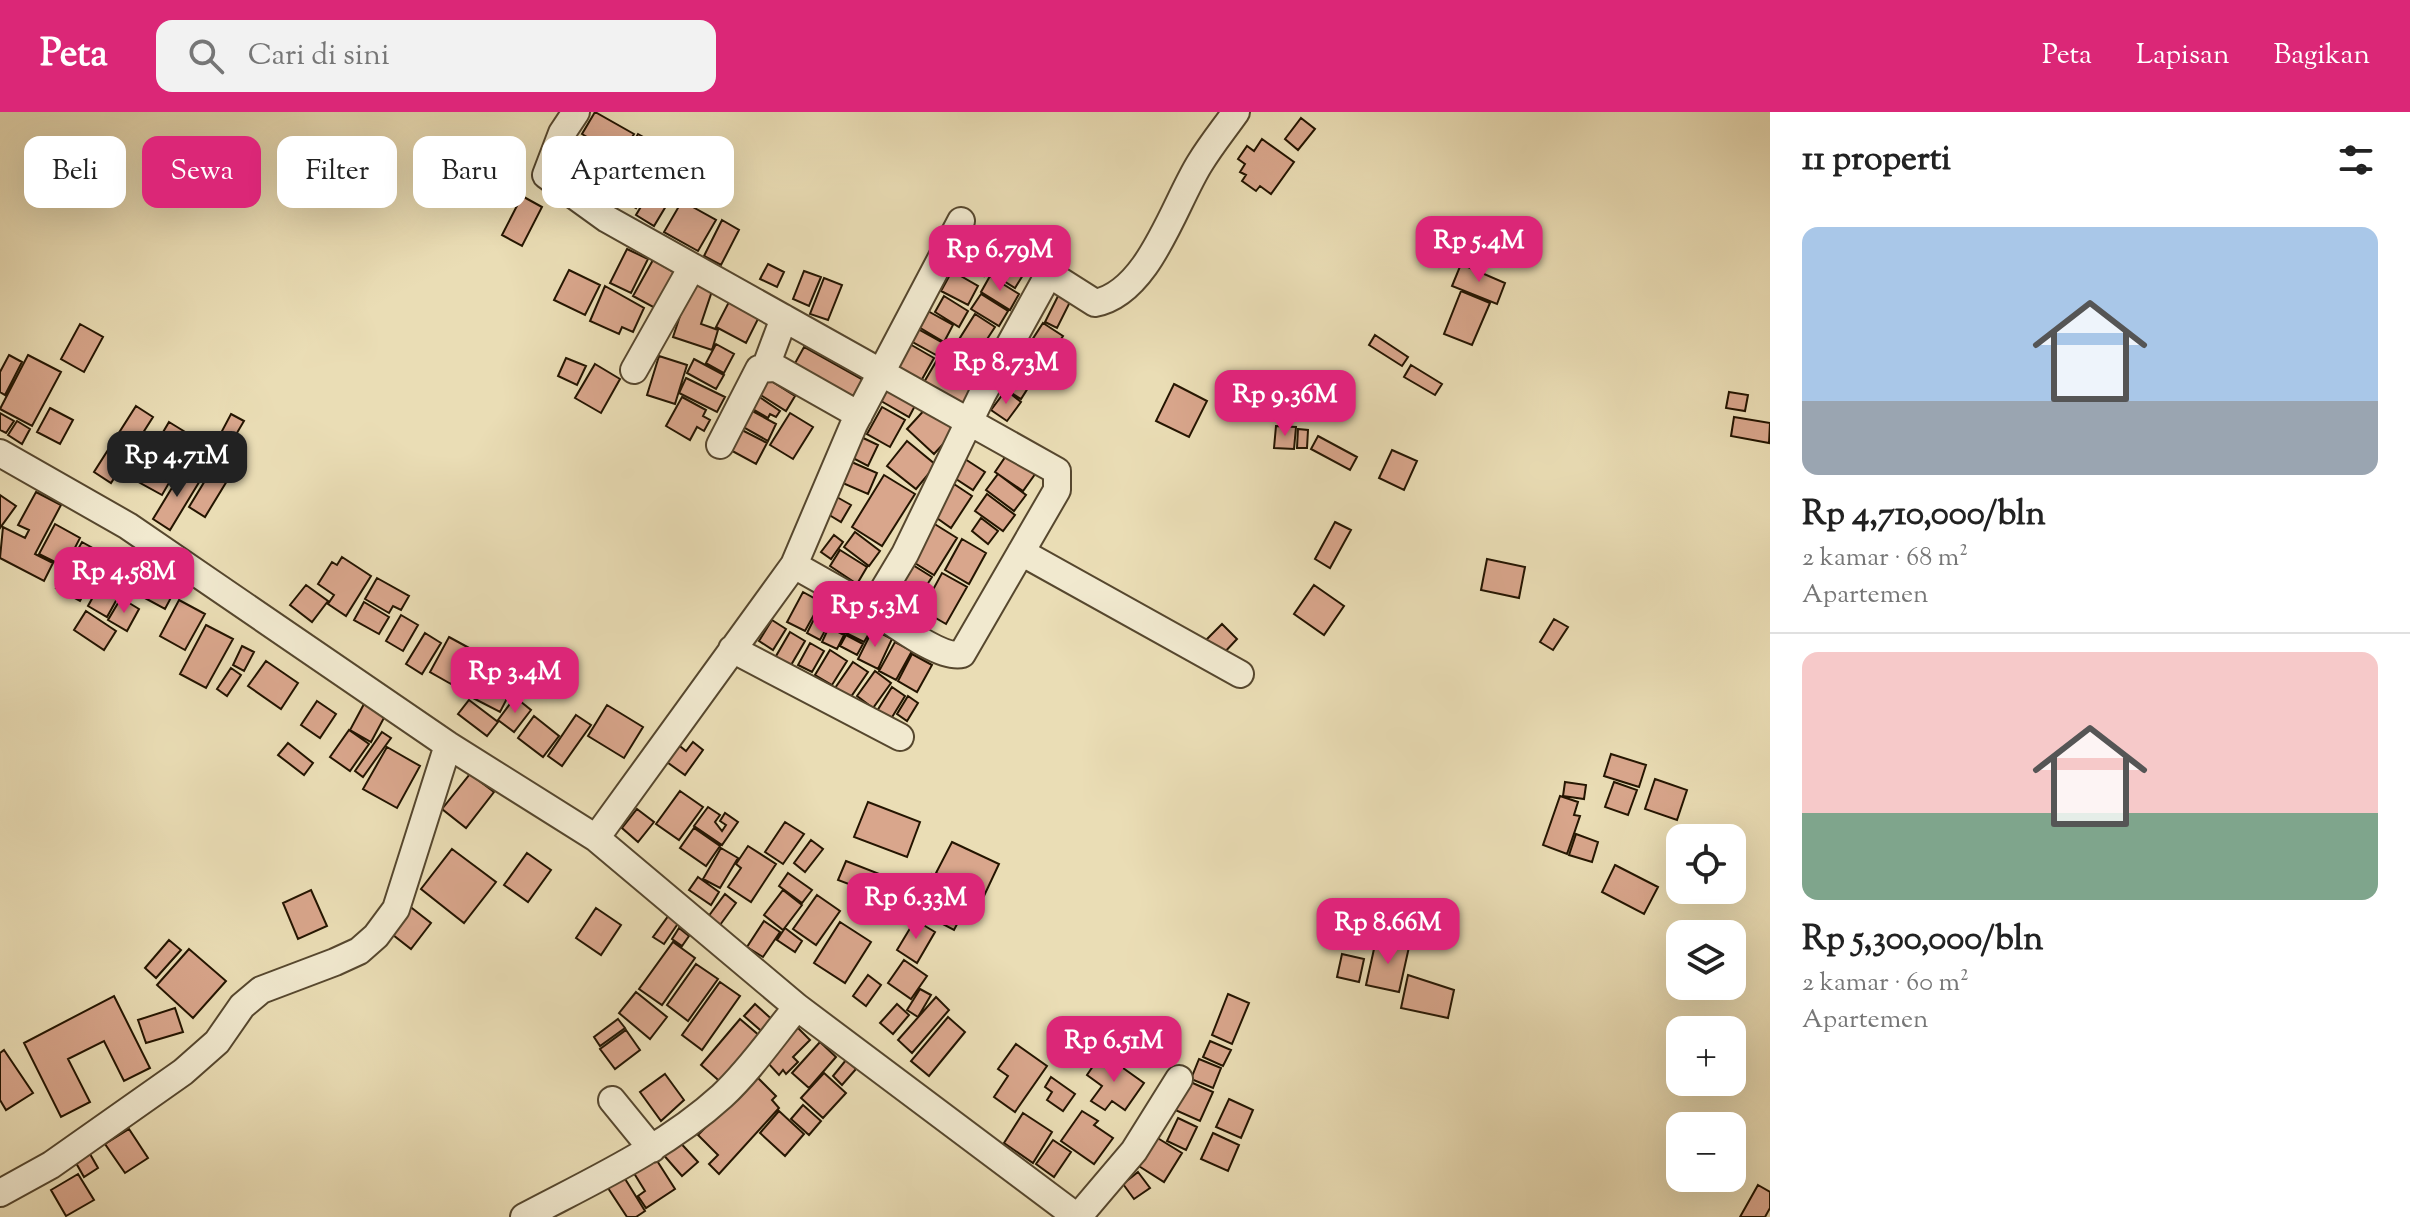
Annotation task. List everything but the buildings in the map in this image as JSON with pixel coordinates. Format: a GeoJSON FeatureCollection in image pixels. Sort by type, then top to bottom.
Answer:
{"type":"FeatureCollection","features":[{"type":"Feature","properties":{"kind":"street"},"geometry":{"type":"LineString","coordinates":[[576,112],[562,133],[546,175],[607,219],[1057,471],[1057,490],[962,654],[954,656],[938,650],[794,565]]}},
{"type":"Feature","properties":{"kind":"street"},"geometry":{"type":"LineString","coordinates":[[872,609],[905,554],[982,395],[1045,281],[1054,277],[1095,303],[1125,289],[1154,253],[1200,163],[1236,112]]}},
{"type":"Feature","properties":{"kind":"street"},"geometry":{"type":"LineString","coordinates":[[596,838],[794,565],[859,415],[961,221]]}},
{"type":"Feature","properties":{"kind":"street"},"geometry":{"type":"LineString","coordinates":[[634,370],[692,267]]}},
{"type":"Feature","properties":{"kind":"street"},"geometry":{"type":"LineString","coordinates":[[766,366],[784,318]]}},
{"type":"Feature","properties":{"kind":"street"},"geometry":{"type":"LineString","coordinates":[[720,445],[759,369],[766,366],[776,368],[859,415]]}},
{"type":"Feature","properties":{"kind":"street"},"geometry":{"type":"LineString","coordinates":[[0,453],[128,526],[448,745],[596,838],[797,1007],[1078,1217],[1134,1151],[1179,1079]]}},
{"type":"Feature","properties":{"kind":"street"},"geometry":{"type":"LineString","coordinates":[[1021,552],[1240,674]]}},
{"type":"Feature","properties":{"kind":"street"},"geometry":{"type":"LineString","coordinates":[[732,649],[900,737]]}},
{"type":"Feature","properties":{"kind":"street"},"geometry":{"type":"LineString","coordinates":[[0,1193],[51,1165],[183,1072],[217,1042],[242,1006],[261,990],[347,956],[376,936],[396,909],[448,745]]}},
{"type":"Feature","properties":{"kind":"street"},"geometry":{"type":"LineString","coordinates":[[524,1217],[652,1149],[723,1094],[797,1007]]}},
{"type":"Feature","properties":{"kind":"street"},"geometry":{"type":"LineString","coordinates":[[612,1100],[652,1149]]}}]}
